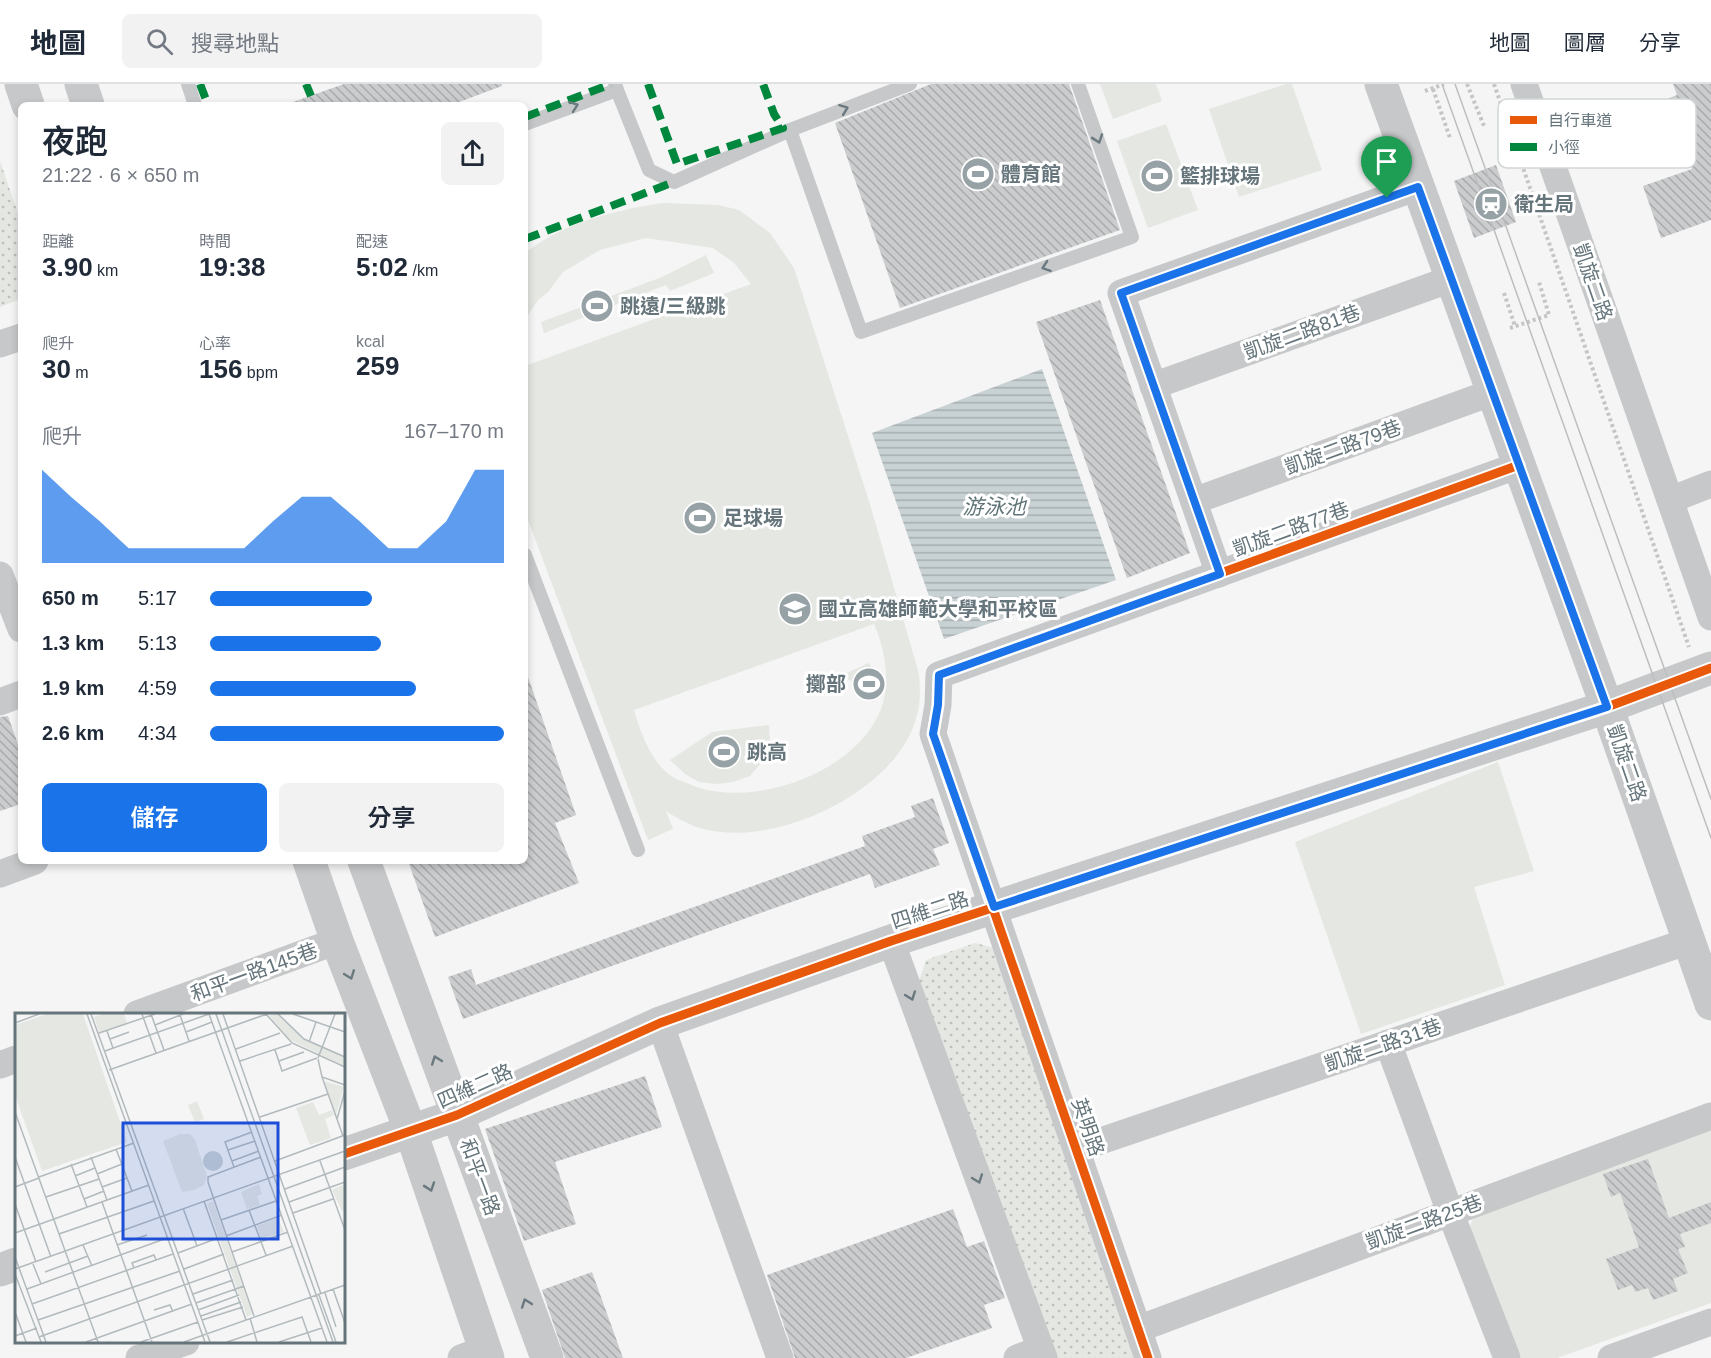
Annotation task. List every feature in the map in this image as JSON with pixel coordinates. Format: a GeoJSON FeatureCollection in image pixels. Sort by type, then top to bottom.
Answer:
{"type":"FeatureCollection","features":[{"type":"Feature","properties":{"kind":"street"},"geometry":{"type":"LineString","coordinates":[[21,84],[27,102]]}},
{"type":"Feature","properties":{"kind":"street"},"geometry":{"type":"LineString","coordinates":[[81,84],[87,102]]}},
{"type":"Feature","properties":{"kind":"street","name":"凱旋二路"},"geometry":{"type":"LineString","coordinates":[[1381,84],[1607,707],[1711,1004]]}},
{"type":"Feature","properties":{"kind":"street","name":"凱旋二路"},"geometry":{"type":"LineString","coordinates":[[1524,84],[1529,99]]}},
{"type":"Feature","properties":{"kind":"street","name":"凱旋二路"},"geometry":{"type":"LineString","coordinates":[[1553,168],[1711,617]]}},
{"type":"Feature","properties":{"kind":"street"},"geometry":{"type":"LineString","coordinates":[[1220,574],[1121,293],[1418,187]]}},
{"type":"Feature","properties":{"kind":"street","name":"凱旋二路81巷"},"geometry":{"type":"LineString","coordinates":[[1153,386],[1452,279]]}},
{"type":"Feature","properties":{"kind":"street"},"geometry":{"type":"LineString","coordinates":[[0,344],[18,338]]}},
{"type":"Feature","properties":{"kind":"street","name":"凱旋二路79巷"},"geometry":{"type":"LineString","coordinates":[[1194,501],[1493,393]]}},
{"type":"Feature","properties":{"kind":"street","name":"凱旋二路77巷"},"geometry":{"type":"LineString","coordinates":[[939,675],[1519,465]]}},
{"type":"Feature","properties":{"kind":"street"},"geometry":{"type":"LineString","coordinates":[[1670,500],[1711,484]]}},
{"type":"Feature","properties":{"kind":"street"},"geometry":{"type":"LineString","coordinates":[[0,575],[18,621]]}},
{"type":"Feature","properties":{"kind":"street","name":"四維二路"},"geometry":{"type":"LineString","coordinates":[[345,1154],[411,1132],[456,1114],[660,1023],[891,941],[1607,707],[1705,671]]}},
{"type":"Feature","properties":{"kind":"street","name":"英明路"},"geometry":{"type":"LineString","coordinates":[[939,675],[938,705],[933,734],[1148,1358]]}},
{"type":"Feature","properties":{"kind":"street"},"geometry":{"type":"LineString","coordinates":[[0,702],[18,695]]}},
{"type":"Feature","properties":{"kind":"street"},"geometry":{"type":"LineString","coordinates":[[0,873],[26,864]]}},
{"type":"Feature","properties":{"kind":"street"},"geometry":{"type":"LineString","coordinates":[[310,864],[337,941],[411,1132],[478,1355]]}},
{"type":"Feature","properties":{"kind":"street","name":"和平一路"},"geometry":{"type":"LineString","coordinates":[[365,864],[547,1358]]}},
{"type":"Feature","properties":{"kind":"street","name":"和平一路145巷"},"geometry":{"type":"LineString","coordinates":[[140,1013],[337,941]]}},
{"type":"Feature","properties":{"kind":"street"},"geometry":{"type":"LineString","coordinates":[[891,941],[1034,1355]]}},
{"type":"Feature","properties":{"kind":"street","name":"凱旋二路31巷"},"geometry":{"type":"LineString","coordinates":[[1077,1149],[1689,941]]}},
{"type":"Feature","properties":{"kind":"street"},"geometry":{"type":"LineString","coordinates":[[660,1023],[780,1358]]}},
{"type":"Feature","properties":{"kind":"street"},"geometry":{"type":"LineString","coordinates":[[1388,1043],[1450,1212],[1508,1358]]}},
{"type":"Feature","properties":{"kind":"street"},"geometry":{"type":"LineString","coordinates":[[0,1065],[15,1059]]}},
{"type":"Feature","properties":{"kind":"street","name":"凱旋二路25巷"},"geometry":{"type":"LineString","coordinates":[[1138,1329],[1711,1116]]}},
{"type":"Feature","properties":{"kind":"street"},"geometry":{"type":"LineString","coordinates":[[0,1270],[15,1264]]}},
{"type":"Feature","properties":{"kind":"street"},"geometry":{"type":"LineString","coordinates":[[1611,1358],[1711,1322]]}},
{"type":"Feature","properties":{"kind":"street"},"geometry":{"type":"LineString","coordinates":[[139,1358],[180,1343]]}},
{"type":"Feature","properties":{"kind":"lane"},"geometry":{"type":"LineString","coordinates":[[188,84],[194,102]]}},
{"type":"Feature","properties":{"kind":"lane"},"geometry":{"type":"LineString","coordinates":[[528,123],[616,87],[649,170],[674,182],[790,130],[910,84]]}},
{"type":"Feature","properties":{"kind":"lane"},"geometry":{"type":"LineString","coordinates":[[790,130],[861,332],[1132,237],[1078,84]]}},
{"type":"Feature","properties":{"kind":"lane"},"geometry":{"type":"LineString","coordinates":[[528,563],[638,850]]}},
{"type":"Feature","properties":{"kind":"path"},"geometry":{"type":"LineString","coordinates":[[1425,92],[1444,84]]}},
{"type":"Feature","properties":{"kind":"path"},"geometry":{"type":"LineString","coordinates":[[1467,84],[1484,126]]}},
{"type":"Feature","properties":{"kind":"path"},"geometry":{"type":"LineString","coordinates":[[1494,84],[1499,99]]}},
{"type":"Feature","properties":{"kind":"path"},"geometry":{"type":"LineString","coordinates":[[1433,89],[1450,138]]}},
{"type":"Feature","properties":{"kind":"path"},"geometry":{"type":"LineString","coordinates":[[1524,168],[1705,671]]}},
{"type":"Feature","properties":{"kind":"path"},"geometry":{"type":"LineString","coordinates":[[1510,328],[1549,315],[1539,282]]}},
{"type":"Feature","properties":{"kind":"path"},"geometry":{"type":"LineString","coordinates":[[1504,293],[1515,326]]}},
{"type":"Feature","properties":{"kind":"shaded area"},"geometry":{"type":"Polygon","coordinates":[[[1100,84],[1156,84],[1162,101],[1113,119],[1100,84]]]}},
{"type":"Feature","properties":{"kind":"shaded area"},"geometry":{"type":"Polygon","coordinates":[[[1292,84],[1322,170],[1239,197],[1209,109],[1292,84]]]}},
{"type":"Feature","properties":{"kind":"shaded area","name":"籃排球場"},"geometry":{"type":"Polygon","coordinates":[[[1166,124],[1198,210],[1148,228],[1117,141],[1166,124]]]}},
{"type":"Feature","properties":{"kind":"shaded area"},"geometry":{"type":"Polygon","coordinates":[[[0,161],[18,213],[18,300],[0,307],[0,161]]]}},
{"type":"Feature","properties":{"kind":"shaded area","name":"足球場"},"geometry":{"type":"Polygon","coordinates":[[[664,203],[718,205],[739,210],[770,233],[794,268],[869,501],[919,674],[920,700],[917,715],[907,741],[889,765],[866,786],[838,804],[778,827],[749,832],[713,831],[692,825],[666,811],[673,829],[648,840],[528,520],[528,365],[751,284],[734,263],[713,248],[646,238],[600,250],[563,272],[548,292],[538,300],[528,315],[528,251],[540,242],[574,225],[609,214],[664,203]],[[874,624],[634,710],[654,758],[670,775],[689,784],[714,791],[741,793],[770,789],[799,781],[826,768],[849,752],[868,732],[884,699],[886,677],[884,655],[874,624]]]}},
{"type":"Feature","properties":{"kind":"shaded area","name":"跳遠/三級跳"},"geometry":{"type":"Polygon","coordinates":[[[706,255],[714,273],[670,291],[666,285],[544,333],[541,322],[662,277],[706,255]]]}},
{"type":"Feature","properties":{"kind":"shaded area","name":"擲部"},"geometry":{"type":"Polygon","coordinates":[[[869,663],[875,674],[883,681],[882,696],[872,702],[860,687],[842,675],[869,663]]]}},
{"type":"Feature","properties":{"kind":"shaded area","name":"跳高"},"geometry":{"type":"Polygon","coordinates":[[[769,725],[770,745],[760,764],[750,776],[733,782],[717,784],[699,782],[685,774],[670,760],[712,732],[769,725]]]}},
{"type":"Feature","properties":{"kind":"shaded area"},"geometry":{"type":"Polygon","coordinates":[[[1498,762],[1534,871],[1474,887],[1505,985],[1361,1034],[1295,842],[1498,762]]]}},
{"type":"Feature","properties":{"kind":"shaded area"},"geometry":{"type":"Polygon","coordinates":[[[975,943],[995,948],[1136,1358],[1051,1358],[919,981],[926,960],[975,943]]]}},
{"type":"Feature","properties":{"kind":"shaded area"},"geometry":{"type":"Polygon","coordinates":[[[1711,1129],[1711,1303],[1557,1358],[1521,1358],[1469,1227],[1476,1214],[1711,1129]]]}},
{"type":"Feature","properties":{"kind":"water","name":"游泳池"},"geometry":{"type":"Polygon","coordinates":[[[1042,369],[1116,580],[944,639],[872,433],[1042,369]]]}},
{"type":"Feature","properties":{"kind":"building"},"geometry":{"type":"Polygon","coordinates":[[[344,84],[502,84],[502,86],[459,102],[293,102],[344,84]]]}},
{"type":"Feature","properties":{"kind":"building","name":"體育館"},"geometry":{"type":"Polygon","coordinates":[[[931,84],[1069,84],[1120,230],[900,308],[835,123],[931,84]]]}},
{"type":"Feature","properties":{"kind":"building"},"geometry":{"type":"Polygon","coordinates":[[[1673,84],[1711,84],[1711,220],[1661,238],[1643,186],[1696,168],[1696,99],[1667,99],[1677,95],[1673,84]]]}},
{"type":"Feature","properties":{"kind":"building"},"geometry":{"type":"Polygon","coordinates":[[[1496,165],[1516,222],[1474,238],[1454,181],[1496,165]]]}},
{"type":"Feature","properties":{"kind":"building"},"geometry":{"type":"Polygon","coordinates":[[[1100,300],[1190,553],[1127,578],[1036,322],[1100,300]]]}},
{"type":"Feature","properties":{"kind":"building"},"geometry":{"type":"Polygon","coordinates":[[[528,677],[576,815],[555,823],[579,883],[435,937],[409,864],[528,864],[528,677]]]}},
{"type":"Feature","properties":{"kind":"building"},"geometry":{"type":"Polygon","coordinates":[[[8,716],[18,744],[18,805],[0,811],[0,717],[8,716]]]}},
{"type":"Feature","properties":{"kind":"building"},"geometry":{"type":"Polygon","coordinates":[[[933,798],[949,843],[933,849],[940,865],[875,888],[870,874],[463,1019],[448,977],[471,969],[476,985],[865,846],[862,836],[915,817],[911,806],[933,798]]]}},
{"type":"Feature","properties":{"kind":"building"},"geometry":{"type":"Polygon","coordinates":[[[645,1076],[662,1127],[555,1162],[576,1224],[524,1241],[485,1129],[645,1076]]]}},
{"type":"Feature","properties":{"kind":"building"},"geometry":{"type":"Polygon","coordinates":[[[1648,1159],[1669,1218],[1711,1202],[1711,1223],[1680,1234],[1685,1247],[1678,1249],[1688,1273],[1673,1279],[1678,1291],[1653,1300],[1648,1288],[1635,1292],[1632,1285],[1618,1290],[1606,1259],[1639,1247],[1620,1193],[1611,1197],[1603,1174],[1648,1159]]]}},
{"type":"Feature","properties":{"kind":"building"},"geometry":{"type":"Polygon","coordinates":[[[953,1209],[967,1247],[984,1241],[1005,1298],[984,1305],[992,1328],[906,1358],[795,1358],[767,1275],[953,1209]]]}},
{"type":"Feature","properties":{"kind":"building"},"geometry":{"type":"Polygon","coordinates":[[[592,1272],[623,1358],[565,1358],[542,1290],[592,1272]]]}},
{"type":"Feature","properties":{"kind":"tram line"},"geometry":{"type":"LineString","coordinates":[[1442,84],[1711,838]]}},
{"type":"Feature","properties":{"kind":"tram line"},"geometry":{"type":"LineString","coordinates":[[1455,84],[1711,799]]}},
{"type":"Feature","properties":{"kind":"marked path"},"geometry":{"type":"LineString","coordinates":[[200,84],[207,102]]}},
{"type":"Feature","properties":{"kind":"marked path"},"geometry":{"type":"LineString","coordinates":[[306,84],[311,96]]}},
{"type":"Feature","properties":{"kind":"marked path"},"geometry":{"type":"LineString","coordinates":[[528,116],[611,84]]}},
{"type":"Feature","properties":{"kind":"marked path"},"geometry":{"type":"LineString","coordinates":[[648,84],[677,164],[783,128],[774,114],[763,84]]}},
{"type":"Feature","properties":{"kind":"marked path"},"geometry":{"type":"LineString","coordinates":[[528,238],[674,182]]}},
{"type":"Feature","properties":{"kind":"cycle path"},"geometry":{"type":"LineString","coordinates":[[1148,1358],[933,734],[938,705],[939,675],[1519,465]]}},
{"type":"Feature","properties":{"kind":"cycle path"},"geometry":{"type":"LineString","coordinates":[[345,1154],[457,1115],[660,1023],[891,941],[1607,707],[1711,668]]}},
{"type":"Feature","properties":{"kind":"place","name":"體育館"},"geometry":{"type":"Point","coordinates":[978,174]}},
{"type":"Feature","properties":{"kind":"place","name":"籃排球場"},"geometry":{"type":"Point","coordinates":[1157,176]}},
{"type":"Feature","properties":{"kind":"place","name":"衛生局"},"geometry":{"type":"Point","coordinates":[1491,204]}},
{"type":"Feature","properties":{"kind":"place","name":"跳遠/三級跳"},"geometry":{"type":"Point","coordinates":[597,306]}},
{"type":"Feature","properties":{"kind":"place","name":"足球場"},"geometry":{"type":"Point","coordinates":[700,518]}},
{"type":"Feature","properties":{"kind":"place","name":"國立高雄師範大學和平校區"},"geometry":{"type":"Point","coordinates":[795,609]}},
{"type":"Feature","properties":{"kind":"place","name":"擲部"},"geometry":{"type":"Point","coordinates":[869,684]}},
{"type":"Feature","properties":{"kind":"place","name":"跳高"},"geometry":{"type":"Point","coordinates":[724,752]}},
{"type":"Feature","properties":{"kind":"route"},"geometry":{"type":"LineString","coordinates":[[1418,187],[1607,707],[994,907],[933,734],[938,705],[939,675],[1220,574],[1121,293],[1387,198],[1418,187]]}}]}
